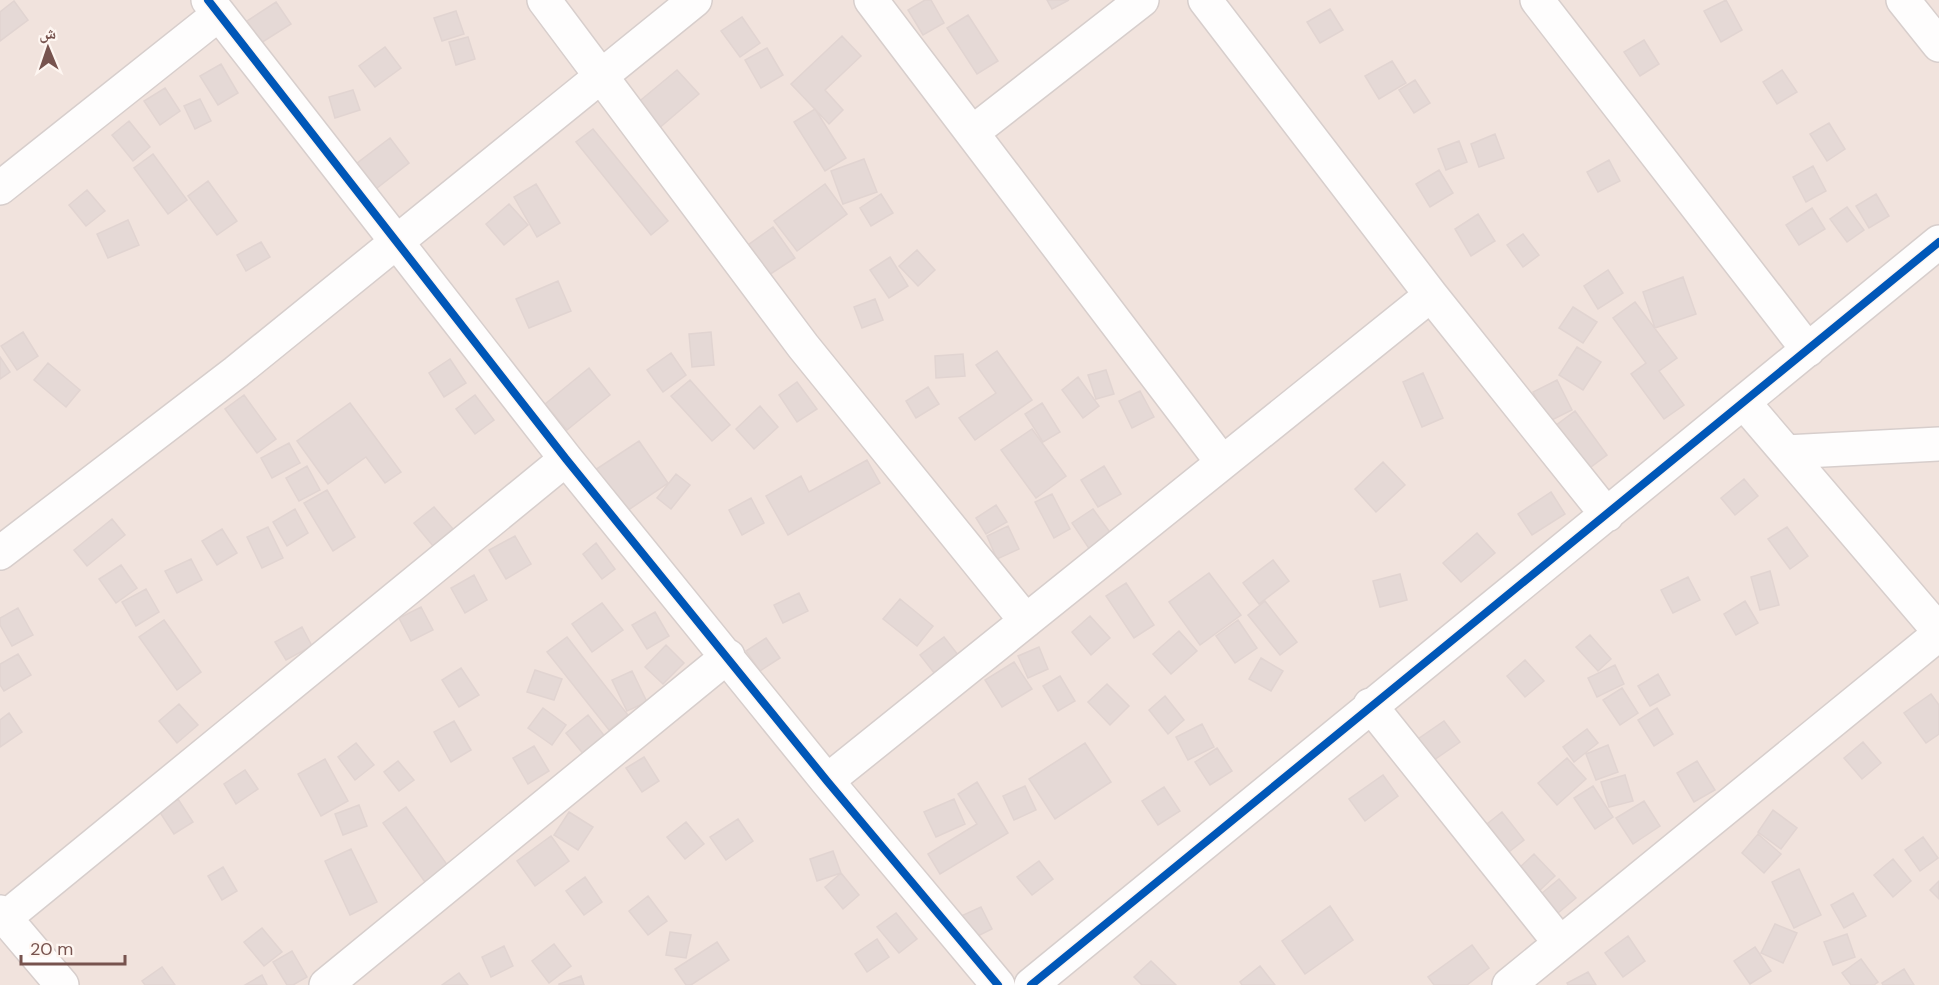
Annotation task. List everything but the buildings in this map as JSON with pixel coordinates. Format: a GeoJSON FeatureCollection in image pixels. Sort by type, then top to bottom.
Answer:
{"type":"FeatureCollection","features":[{"type":"Feature","properties":{"kind":"street"},"geometry":{"type":"LineString","coordinates":[[544,0],[803,346],[1026,621]]}},
{"type":"Feature","properties":{"kind":"street"},"geometry":{"type":"LineString","coordinates":[[0,553],[397,245],[695,0]]}},
{"type":"Feature","properties":{"kind":"street"},"geometry":{"type":"LineString","coordinates":[[871,0],[1222,462]]}},
{"type":"Feature","properties":{"kind":"street"},"geometry":{"type":"LineString","coordinates":[[973,132],[1142,0]]}},
{"type":"Feature","properties":{"kind":"street"},"geometry":{"type":"LineString","coordinates":[[1205,0],[1431,295],[1607,515]]}},
{"type":"Feature","properties":{"kind":"street"},"geometry":{"type":"LineString","coordinates":[[1536,0],[1808,350]]}},
{"type":"Feature","properties":{"kind":"street"},"geometry":{"type":"LineString","coordinates":[[1903,0],[1939,45]]}},
{"type":"Feature","properties":{"kind":"street"},"geometry":{"type":"LineString","coordinates":[[0,188],[214,7],[397,245],[566,459],[728,656],[827,781],[998,985]]}},
{"type":"Feature","properties":{"kind":"street"},"geometry":{"type":"LineString","coordinates":[[1031,985],[1370,705],[1744,404],[1939,242]]}},
{"type":"Feature","properties":{"kind":"street"},"geometry":{"type":"LineString","coordinates":[[827,781],[1431,295]]}},
{"type":"Feature","properties":{"kind":"street"},"geometry":{"type":"LineString","coordinates":[[1509,985],[1939,633],[1744,404]]}},
{"type":"Feature","properties":{"kind":"street"},"geometry":{"type":"LineString","coordinates":[[1786,452],[1939,444]]}},
{"type":"Feature","properties":{"kind":"street"},"geometry":{"type":"LineString","coordinates":[[62,985],[2,915],[566,459]]}},
{"type":"Feature","properties":{"kind":"street"},"geometry":{"type":"LineString","coordinates":[[326,985],[728,656]]}},
{"type":"Feature","properties":{"kind":"street"},"geometry":{"type":"LineString","coordinates":[[1370,705],[1560,943]]}},
{"type":"Feature","properties":{"kind":"shaded area"},"geometry":{"type":"Polygon","coordinates":[[[0,0],[1939,0],[1939,985],[0,985],[0,0]]]}},
{"type":"Feature","properties":{"kind":"cycle path"},"geometry":{"type":"LineString","coordinates":[[208,0],[566,459],[827,781],[998,985]]}},
{"type":"Feature","properties":{"kind":"cycle path"},"geometry":{"type":"LineString","coordinates":[[1031,985],[1939,242]]}}]}
